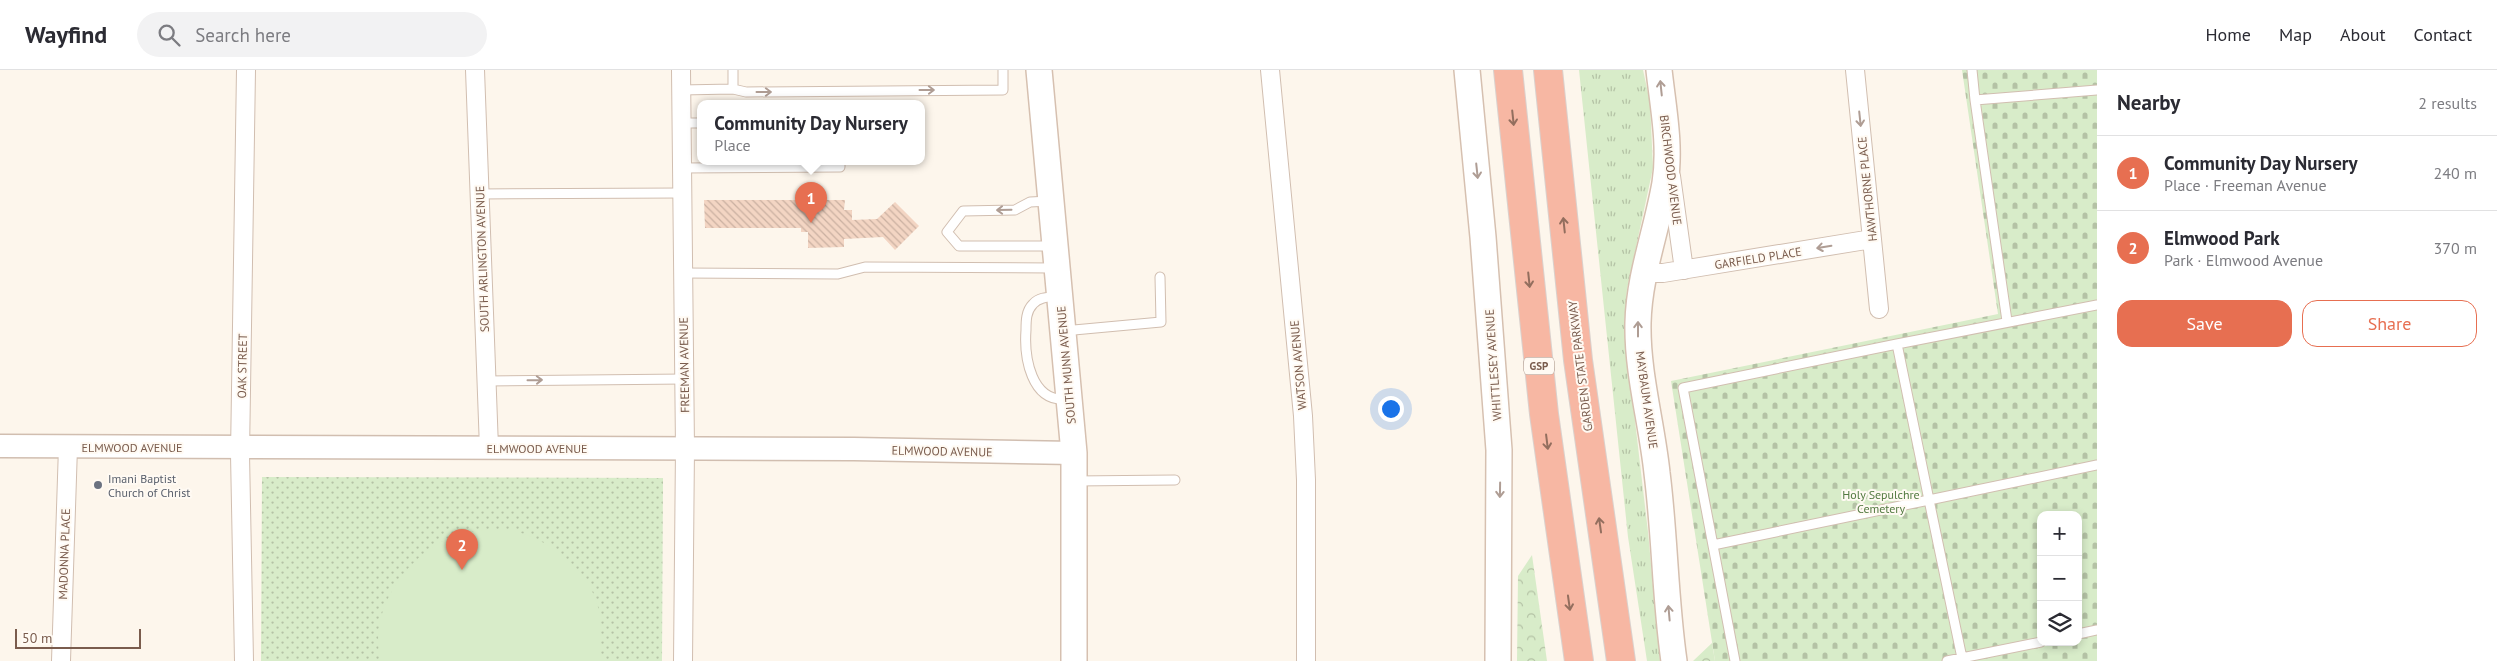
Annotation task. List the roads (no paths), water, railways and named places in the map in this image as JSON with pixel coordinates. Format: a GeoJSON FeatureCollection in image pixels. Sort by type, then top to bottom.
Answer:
{"type":"FeatureCollection","features":[{"type":"Feature","properties":{"kind":"highway","name":"GSP"},"geometry":{"type":"LineString","coordinates":[[1508,70],[1544,414],[1579,661]]}},
{"type":"Feature","properties":{"kind":"highway","name":"GARDEN STATE PARKWAY"},"geometry":{"type":"LineString","coordinates":[[1548,70],[1578,360],[1621,661]]}},
{"type":"Feature","properties":{"kind":"main road","name":"SOUTH MUNN AVENUE"},"geometry":{"type":"LineString","coordinates":[[1038,70],[1056,257],[1049,298],[1063,330],[1074,453],[1074,661]]}},
{"type":"Feature","properties":{"kind":"main road","name":"WHITTLESEY AVENUE"},"geometry":{"type":"LineString","coordinates":[[1467,70],[1483,237],[1499,459],[1498,661]]}},
{"type":"Feature","properties":{"kind":"main road","name":"BIRCHWOOD AVENUE"},"geometry":{"type":"LineString","coordinates":[[1659,70],[1667,140]]}},
{"type":"Feature","properties":{"kind":"main road","name":"MAYBAUM AVENUE"},"geometry":{"type":"LineString","coordinates":[[1667,140],[1664,184],[1643,273],[1638,339],[1659,486],[1668,613],[1674,661]]}},
{"type":"Feature","properties":{"kind":"street","name":"OAK STREET"},"geometry":{"type":"LineString","coordinates":[[244,661],[240,447],[246,70]]}},
{"type":"Feature","properties":{"kind":"street","name":"SOUTH ARLINGTON AVENUE"},"geometry":{"type":"LineString","coordinates":[[475,70],[489,448]]}},
{"type":"Feature","properties":{"kind":"street","name":"FREEMAN AVENUE"},"geometry":{"type":"LineString","coordinates":[[681,70],[685,448],[683,661]]}},
{"type":"Feature","properties":{"kind":"street","name":"WATSON AVENUE"},"geometry":{"type":"LineString","coordinates":[[1270,70],[1303,416],[1306,480],[1306,661]]}},
{"type":"Feature","properties":{"kind":"street","name":"HAWTHORNE PLACE"},"geometry":{"type":"LineString","coordinates":[[1855,70],[1879,309]]}},
{"type":"Feature","properties":{"kind":"street","name":"BIRCHWOOD AVENUE"},"geometry":{"type":"LineString","coordinates":[[1667,140],[1684,270]]}},
{"type":"Feature","properties":{"kind":"street","name":"GARFIELD PLACE"},"geometry":{"type":"LineString","coordinates":[[1643,273],[1684,270],[1872,239]]}},
{"type":"Feature","properties":{"kind":"street","name":"ELMWOOD AVENUE"},"geometry":{"type":"LineString","coordinates":[[0,446],[685,448],[1074,453]]}},
{"type":"Feature","properties":{"kind":"street","name":"MADONNA PLACE"},"geometry":{"type":"LineString","coordinates":[[61,661],[68,446]]}},
{"type":"Feature","properties":{"kind":"lane"},"geometry":{"type":"LineString","coordinates":[[732,70],[733,89]]}},
{"type":"Feature","properties":{"kind":"lane"},"geometry":{"type":"LineString","coordinates":[[681,90],[733,89],[746,92],[1003,90],[1002,70]]}},
{"type":"Feature","properties":{"kind":"lane"},"geometry":{"type":"LineString","coordinates":[[1972,70],[2007,321]]}},
{"type":"Feature","properties":{"kind":"lane"},"geometry":{"type":"LineString","coordinates":[[1975,100],[2097,90]]}},
{"type":"Feature","properties":{"kind":"lane"},"geometry":{"type":"LineString","coordinates":[[681,123],[697,123]]}},
{"type":"Feature","properties":{"kind":"lane"},"geometry":{"type":"LineString","coordinates":[[682,168],[840,165]]}},
{"type":"Feature","properties":{"kind":"lane"},"geometry":{"type":"LineString","coordinates":[[480,194],[682,193]]}},
{"type":"Feature","properties":{"kind":"lane"},"geometry":{"type":"LineString","coordinates":[[1051,201],[1030,202],[1015,210],[963,211],[947,232],[959,246],[1056,257]]}},
{"type":"Feature","properties":{"kind":"lane"},"geometry":{"type":"LineString","coordinates":[[683,273],[838,274],[865,267],[1056,257]]}},
{"type":"Feature","properties":{"kind":"lane"},"geometry":{"type":"LineString","coordinates":[[1063,330],[1161,322],[1160,277]]}},
{"type":"Feature","properties":{"kind":"lane"},"geometry":{"type":"LineString","coordinates":[[1049,298],[1032,305],[1027,315],[1025,349],[1028,368],[1045,394],[1057,400],[1069,399]]}},
{"type":"Feature","properties":{"kind":"lane"},"geometry":{"type":"LineString","coordinates":[[1735,661],[1683,388],[2097,304]]}},
{"type":"Feature","properties":{"kind":"lane"},"geometry":{"type":"LineString","coordinates":[[1897,344],[1962,658]]}},
{"type":"Feature","properties":{"kind":"lane"},"geometry":{"type":"LineString","coordinates":[[486,381],[684,379]]}},
{"type":"Feature","properties":{"kind":"lane"},"geometry":{"type":"LineString","coordinates":[[1713,545],[2097,465]]}},
{"type":"Feature","properties":{"kind":"lane"},"geometry":{"type":"LineString","coordinates":[[1075,481],[1175,480]]}},
{"type":"Feature","properties":{"kind":"lane"},"geometry":{"type":"LineString","coordinates":[[2082,633],[2097,630]]}},
{"type":"Feature","properties":{"kind":"lane"},"geometry":{"type":"LineString","coordinates":[[1947,661],[2037,643]]}},
{"type":"Feature","properties":{"kind":"place","name":"Community Day Nursery"},"geometry":{"type":"Point","coordinates":[811,223]}},
{"type":"Feature","properties":{"kind":"place","name":"Imani Baptist Church of Christ"},"geometry":{"type":"Point","coordinates":[98,485]}},
{"type":"Feature","properties":{"kind":"place","name":"Elmwood Park"},"geometry":{"type":"Point","coordinates":[462,570]}},
{"type":"Feature","properties":{"kind":"park label","name":"Holy Sepulchre Cemetery"},"geometry":{"type":"Point","coordinates":[1881,501]}}]}
